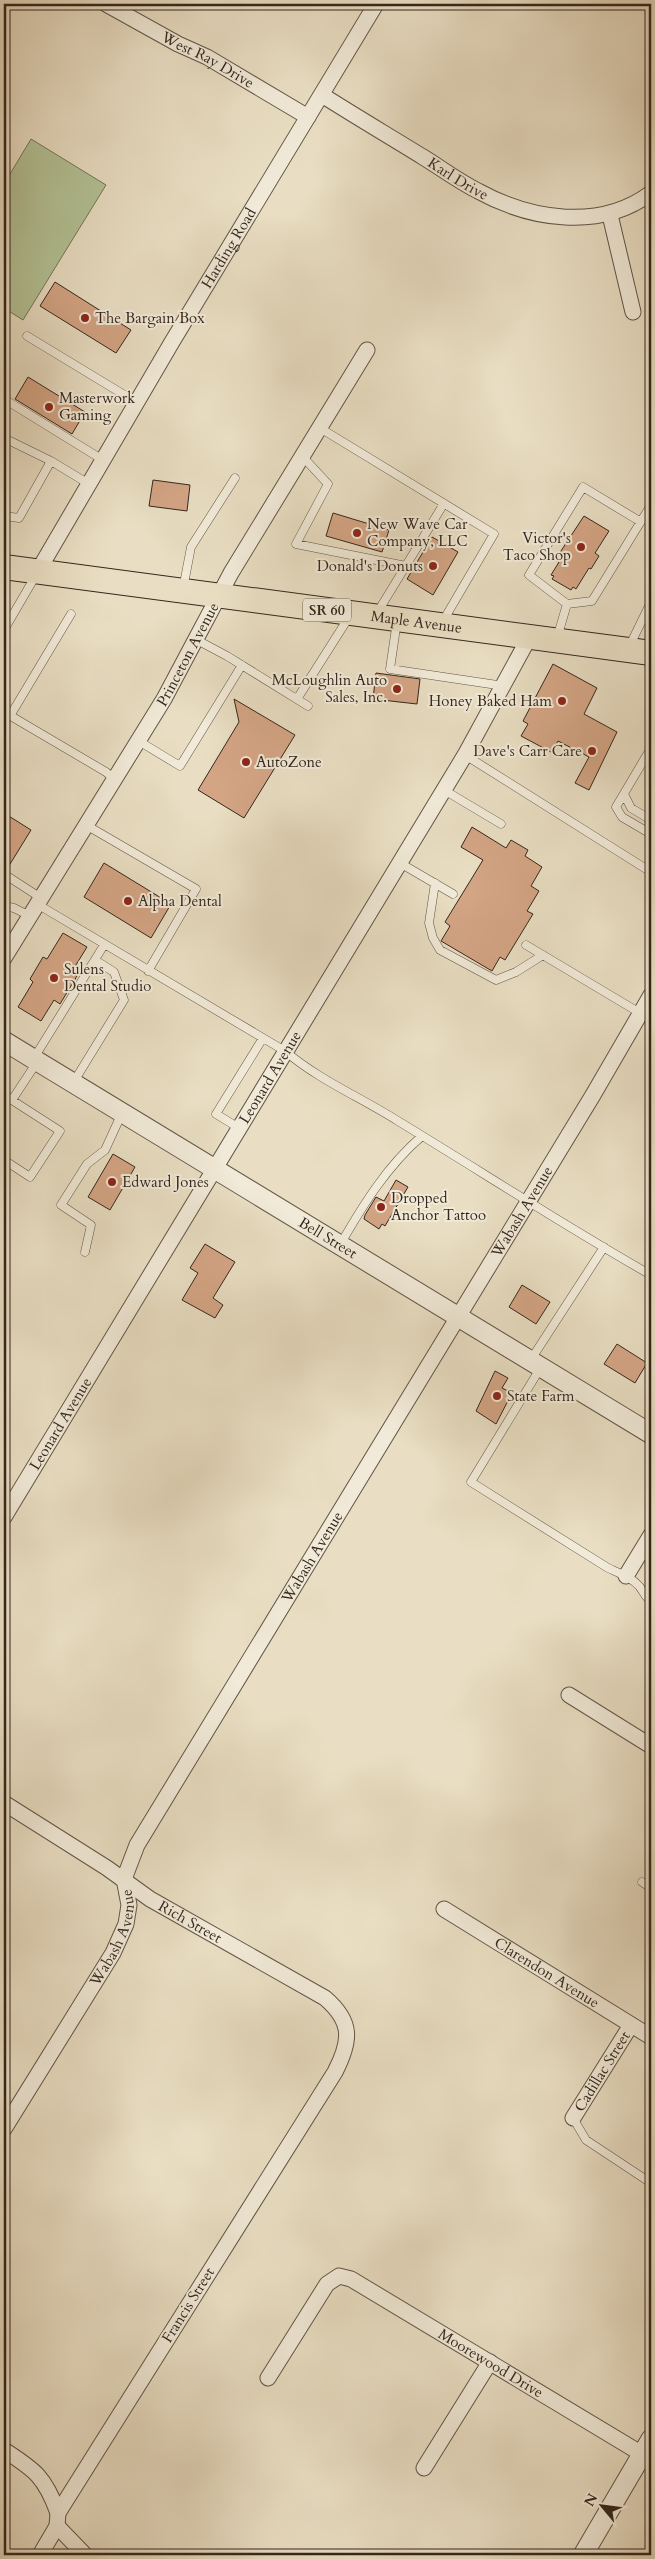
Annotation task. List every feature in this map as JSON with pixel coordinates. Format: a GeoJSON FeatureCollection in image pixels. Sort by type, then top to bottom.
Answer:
{"type":"FeatureCollection","features":[{"type":"Feature","properties":{"kind":"main road","name":"Maple Avenue"},"geometry":{"type":"LineString","coordinates":[[4,567],[651,653]]}},
{"type":"Feature","properties":{"kind":"street","name":"West Ray Drive"},"geometry":{"type":"LineString","coordinates":[[106,4],[178,44],[207,57],[308,118]]}},
{"type":"Feature","properties":{"kind":"street","name":"Harding Road"},"geometry":{"type":"LineString","coordinates":[[38,571],[136,402],[376,4]]}},
{"type":"Feature","properties":{"kind":"street","name":"Karl Drive"},"geometry":{"type":"LineString","coordinates":[[322,95],[459,181],[499,202],[538,214],[580,217],[610,215],[651,193]]}},
{"type":"Feature","properties":{"kind":"street"},"geometry":{"type":"LineString","coordinates":[[610,215],[633,312]]}},
{"type":"Feature","properties":{"kind":"street","name":"Princeton Avenue"},"geometry":{"type":"LineString","coordinates":[[4,958],[197,640],[219,596],[367,350]]}},
{"type":"Feature","properties":{"kind":"street","name":"Leonard Avenue"},"geometry":{"type":"LineString","coordinates":[[4,1517],[465,755],[530,636]]}},
{"type":"Feature","properties":{"kind":"street","name":"Wabash Avenue"},"geometry":{"type":"LineString","coordinates":[[4,2129],[113,1953],[126,1924],[129,1905],[124,1879],[137,1845],[647,1007]]}},
{"type":"Feature","properties":{"kind":"street","name":"Bell Street"},"geometry":{"type":"LineString","coordinates":[[4,1041],[651,1434]]}},
{"type":"Feature","properties":{"kind":"street"},"geometry":{"type":"LineString","coordinates":[[626,1576],[651,1535]]}},
{"type":"Feature","properties":{"kind":"street"},"geometry":{"type":"LineString","coordinates":[[569,1695],[651,1746]]}},
{"type":"Feature","properties":{"kind":"street","name":"Rich Street"},"geometry":{"type":"LineString","coordinates":[[4,1803],[124,1879],[150,1899],[325,1998],[335,2006],[348,2033],[343,2057]]}},
{"type":"Feature","properties":{"kind":"street","name":"Clarendon Avenue"},"geometry":{"type":"LineString","coordinates":[[444,1909],[456,1914],[492,1940],[651,2037]]}},
{"type":"Feature","properties":{"kind":"street","name":"Cadillac Street"},"geometry":{"type":"LineString","coordinates":[[573,2118],[630,2025]]}},
{"type":"Feature","properties":{"kind":"street","name":"Francis Street"},"geometry":{"type":"LineString","coordinates":[[40,2555],[58,2520],[343,2057]]}},
{"type":"Feature","properties":{"kind":"street","name":"Moorewood Drive"},"geometry":{"type":"LineString","coordinates":[[268,2378],[328,2284],[339,2276],[350,2279],[490,2362],[647,2446]]}},
{"type":"Feature","properties":{"kind":"street"},"geometry":{"type":"LineString","coordinates":[[424,2468],[490,2362]]}},
{"type":"Feature","properties":{"kind":"street"},"geometry":{"type":"LineString","coordinates":[[583,2555],[647,2446]]}},
{"type":"Feature","properties":{"kind":"street"},"geometry":{"type":"LineString","coordinates":[[4,2450],[39,2476],[49,2489],[58,2520],[85,2555]]}},
{"type":"Feature","properties":{"kind":"lane"},"geometry":{"type":"LineString","coordinates":[[27,336],[136,402]]}},
{"type":"Feature","properties":{"kind":"lane"},"geometry":{"type":"LineString","coordinates":[[4,399],[103,460]]}},
{"type":"Feature","properties":{"kind":"lane"},"geometry":{"type":"LineString","coordinates":[[320,428],[443,505],[494,534],[440,625]]}},
{"type":"Feature","properties":{"kind":"lane"},"geometry":{"type":"LineString","coordinates":[[4,438],[51,461],[89,484]]}},
{"type":"Feature","properties":{"kind":"lane"},"geometry":{"type":"LineString","coordinates":[[303,457],[328,484],[296,544],[406,566]]}},
{"type":"Feature","properties":{"kind":"lane"},"geometry":{"type":"LineString","coordinates":[[4,516],[19,518],[51,461]]}},
{"type":"Feature","properties":{"kind":"lane"},"geometry":{"type":"LineString","coordinates":[[183,591],[190,547],[235,478]]}},
{"type":"Feature","properties":{"kind":"lane"},"geometry":{"type":"LineString","coordinates":[[641,522],[583,487],[529,575],[567,604],[592,601],[641,522],[651,505]]}},
{"type":"Feature","properties":{"kind":"lane"},"geometry":{"type":"LineString","coordinates":[[375,616],[443,505]]}},
{"type":"Feature","properties":{"kind":"lane"},"geometry":{"type":"LineString","coordinates":[[4,628],[38,571]]}},
{"type":"Feature","properties":{"kind":"lane"},"geometry":{"type":"LineString","coordinates":[[627,650],[651,602]]}},
{"type":"Feature","properties":{"kind":"lane"},"geometry":{"type":"LineString","coordinates":[[556,640],[567,604]]}},
{"type":"Feature","properties":{"kind":"lane"},"geometry":{"type":"LineString","coordinates":[[297,699],[351,613]]}},
{"type":"Feature","properties":{"kind":"lane"},"geometry":{"type":"LineString","coordinates":[[71,614],[7,714],[106,772],[114,779]]}},
{"type":"Feature","properties":{"kind":"lane"},"geometry":{"type":"LineString","coordinates":[[398,619],[390,669],[504,686]]}},
{"type":"Feature","properties":{"kind":"lane"},"geometry":{"type":"LineString","coordinates":[[197,640],[242,665],[308,706]]}},
{"type":"Feature","properties":{"kind":"lane"},"geometry":{"type":"LineString","coordinates":[[137,740],[180,766],[242,665]]}},
{"type":"Feature","properties":{"kind":"lane"},"geometry":{"type":"LineString","coordinates":[[651,748],[616,808],[622,817],[651,834]]}},
{"type":"Feature","properties":{"kind":"lane"},"geometry":{"type":"LineString","coordinates":[[465,755],[651,872]]}},
{"type":"Feature","properties":{"kind":"lane"},"geometry":{"type":"LineString","coordinates":[[444,790],[501,824]]}},
{"type":"Feature","properties":{"kind":"lane"},"geometry":{"type":"LineString","coordinates":[[624,794],[631,808],[651,820]]}},
{"type":"Feature","properties":{"kind":"lane"},"geometry":{"type":"LineString","coordinates":[[86,825],[196,889],[148,971]]}},
{"type":"Feature","properties":{"kind":"lane"},"geometry":{"type":"LineString","coordinates":[[400,862],[453,894]]}},
{"type":"Feature","properties":{"kind":"lane"},"geometry":{"type":"LineString","coordinates":[[4,874],[36,906],[285,1051],[305,1068],[422,1136],[651,1275]]}},
{"type":"Feature","properties":{"kind":"lane"},"geometry":{"type":"LineString","coordinates":[[435,883],[429,923],[433,938],[440,950],[496,980],[516,972],[544,955]]}},
{"type":"Feature","properties":{"kind":"lane"},"geometry":{"type":"LineString","coordinates":[[4,906],[14,908],[36,906]]}},
{"type":"Feature","properties":{"kind":"lane"},"geometry":{"type":"LineString","coordinates":[[12,1100],[104,945]]}},
{"type":"Feature","properties":{"kind":"lane"},"geometry":{"type":"LineString","coordinates":[[526,945],[647,1007]]}},
{"type":"Feature","properties":{"kind":"lane"},"geometry":{"type":"LineString","coordinates":[[73,1083],[124,1000],[114,972],[95,960]]}},
{"type":"Feature","properties":{"kind":"lane"},"geometry":{"type":"LineString","coordinates":[[239,1128],[216,1114],[263,1038]]}},
{"type":"Feature","properties":{"kind":"lane"},"geometry":{"type":"LineString","coordinates":[[4,1095],[60,1131],[30,1177],[4,1160]]}},
{"type":"Feature","properties":{"kind":"lane"},"geometry":{"type":"LineString","coordinates":[[85,1252],[91,1225],[61,1206],[87,1164],[105,1150],[122,1113]]}},
{"type":"Feature","properties":{"kind":"lane"},"geometry":{"type":"LineString","coordinates":[[340,1245],[361,1208],[381,1180],[400,1155],[422,1136]]}},
{"type":"Feature","properties":{"kind":"lane"},"geometry":{"type":"LineString","coordinates":[[604,1248],[535,1364],[470,1482],[608,1568],[626,1576],[638,1586],[645,1597],[651,1602]]}},
{"type":"Feature","properties":{"kind":"lane"},"geometry":{"type":"LineString","coordinates":[[642,1882],[651,1888]]}},
{"type":"Feature","properties":{"kind":"lane"},"geometry":{"type":"LineString","coordinates":[[573,2118],[586,2140],[651,2183]]}},
{"type":"Feature","properties":{"kind":"green space"},"geometry":{"type":"Polygon","coordinates":[[[31,139],[106,185],[23,320],[4,308],[4,184],[31,139]]]}},
{"type":"Feature","properties":{"kind":"building","name":"The Bargain Box"},"geometry":{"type":"Polygon","coordinates":[[[55,282],[131,330],[116,353],[40,306],[55,282]]]}},
{"type":"Feature","properties":{"kind":"building","name":"Masterwork Gaming"},"geometry":{"type":"Polygon","coordinates":[[[28,377],[85,412],[72,434],[15,399],[28,377]]]}},
{"type":"Feature","properties":{"kind":"building"},"geometry":{"type":"Polygon","coordinates":[[[153,480],[190,485],[187,511],[149,506],[153,480]]]}},
{"type":"Feature","properties":{"kind":"building","name":"New Wave Car Company, LLC"},"geometry":{"type":"Polygon","coordinates":[[[333,513],[389,530],[382,552],[326,536],[333,513]]]}},
{"type":"Feature","properties":{"kind":"building","name":"Victor's Taco Shop"},"geometry":{"type":"Polygon","coordinates":[[[584,516],[609,531],[595,553],[599,556],[591,569],[589,568],[576,589],[573,587],[571,590],[552,579],[554,576],[551,575],[559,562],[555,560],[584,516]]]}},
{"type":"Feature","properties":{"kind":"building","name":"Donald's Donuts"},"geometry":{"type":"Polygon","coordinates":[[[432,537],[458,552],[433,595],[407,579],[432,537]]]}},
{"type":"Feature","properties":{"kind":"building","name":"Honey Baked Ham"},"geometry":{"type":"Polygon","coordinates":[[[553,664],[597,688],[584,714],[617,732],[589,790],[575,783],[589,757],[558,741],[551,752],[521,736],[528,724],[523,721],[553,664]]]}},
{"type":"Feature","properties":{"kind":"building","name":"McLoughlin Auto Sales, Inc."},"geometry":{"type":"Polygon","coordinates":[[[376,673],[420,679],[417,704],[373,699],[376,673]]]}},
{"type":"Feature","properties":{"kind":"building","name":"AutoZone"},"geometry":{"type":"Polygon","coordinates":[[[234,699],[295,735],[244,818],[198,790],[239,722],[234,699]]]}},
{"type":"Feature","properties":{"kind":"building"},"geometry":{"type":"Polygon","coordinates":[[[4,813],[31,830],[7,869],[4,868],[4,813]]]}},
{"type":"Feature","properties":{"kind":"building"},"geometry":{"type":"Polygon","coordinates":[[[472,827],[506,848],[511,840],[528,850],[525,856],[542,867],[531,886],[539,891],[527,911],[533,914],[505,960],[500,957],[492,971],[441,941],[450,926],[445,922],[483,860],[461,847],[472,827]]]}},
{"type":"Feature","properties":{"kind":"building","name":"Alpha Dental"},"geometry":{"type":"Polygon","coordinates":[[[104,863],[171,904],[151,938],[84,897],[104,863]]]}},
{"type":"Feature","properties":{"kind":"building","name":"Sulens Dental Studio"},"geometry":{"type":"Polygon","coordinates":[[[63,933],[87,947],[71,973],[77,976],[60,1004],[54,1000],[41,1021],[18,1007],[33,982],[30,979],[43,957],[47,959],[63,933]]]}},
{"type":"Feature","properties":{"kind":"building","name":"Edward Jones"},"geometry":{"type":"Polygon","coordinates":[[[113,1154],[135,1167],[110,1210],[88,1197],[113,1154]]]}},
{"type":"Feature","properties":{"kind":"building","name":"Dropped Anchor Tattoo"},"geometry":{"type":"Polygon","coordinates":[[[396,1180],[408,1187],[385,1226],[382,1224],[379,1229],[364,1219],[365,1215],[376,1197],[384,1201],[396,1180]]]}},
{"type":"Feature","properties":{"kind":"building"},"geometry":{"type":"Polygon","coordinates":[[[205,1244],[235,1262],[213,1298],[223,1305],[215,1318],[182,1300],[198,1273],[190,1268],[205,1244]]]}},
{"type":"Feature","properties":{"kind":"building"},"geometry":{"type":"Polygon","coordinates":[[[522,1285],[550,1302],[536,1324],[509,1307],[522,1285]]]}},
{"type":"Feature","properties":{"kind":"building"},"geometry":{"type":"Polygon","coordinates":[[[617,1344],[647,1363],[635,1383],[604,1364],[617,1344]]]}},
{"type":"Feature","properties":{"kind":"building","name":"State Farm"},"geometry":{"type":"Polygon","coordinates":[[[495,1371],[508,1378],[502,1388],[512,1393],[496,1424],[476,1411],[495,1371]]]}},
{"type":"Feature","properties":{"kind":"place","name":"The Bargain Box"},"geometry":{"type":"Point","coordinates":[85,318]}},
{"type":"Feature","properties":{"kind":"place","name":"Masterwork Gaming"},"geometry":{"type":"Point","coordinates":[49,407]}},
{"type":"Feature","properties":{"kind":"place","name":"New Wave Car Company, LLC"},"geometry":{"type":"Point","coordinates":[357,533]}},
{"type":"Feature","properties":{"kind":"place","name":"Victor's Taco Shop"},"geometry":{"type":"Point","coordinates":[581,547]}},
{"type":"Feature","properties":{"kind":"place","name":"Donald's Donuts"},"geometry":{"type":"Point","coordinates":[433,566]}},
{"type":"Feature","properties":{"kind":"place","name":"McLoughlin Auto Sales, Inc."},"geometry":{"type":"Point","coordinates":[397,689]}},
{"type":"Feature","properties":{"kind":"place","name":"Honey Baked Ham"},"geometry":{"type":"Point","coordinates":[562,701]}},
{"type":"Feature","properties":{"kind":"place","name":"Dave's Carr Care"},"geometry":{"type":"Point","coordinates":[592,751]}},
{"type":"Feature","properties":{"kind":"place","name":"AutoZone"},"geometry":{"type":"Point","coordinates":[246,762]}},
{"type":"Feature","properties":{"kind":"place","name":"Alpha Dental"},"geometry":{"type":"Point","coordinates":[128,901]}},
{"type":"Feature","properties":{"kind":"place","name":"Sulens Dental Studio"},"geometry":{"type":"Point","coordinates":[54,978]}},
{"type":"Feature","properties":{"kind":"place","name":"Edward Jones"},"geometry":{"type":"Point","coordinates":[112,1182]}},
{"type":"Feature","properties":{"kind":"place","name":"Dropped Anchor Tattoo"},"geometry":{"type":"Point","coordinates":[381,1207]}},
{"type":"Feature","properties":{"kind":"place","name":"State Farm"},"geometry":{"type":"Point","coordinates":[497,1396]}}]}
